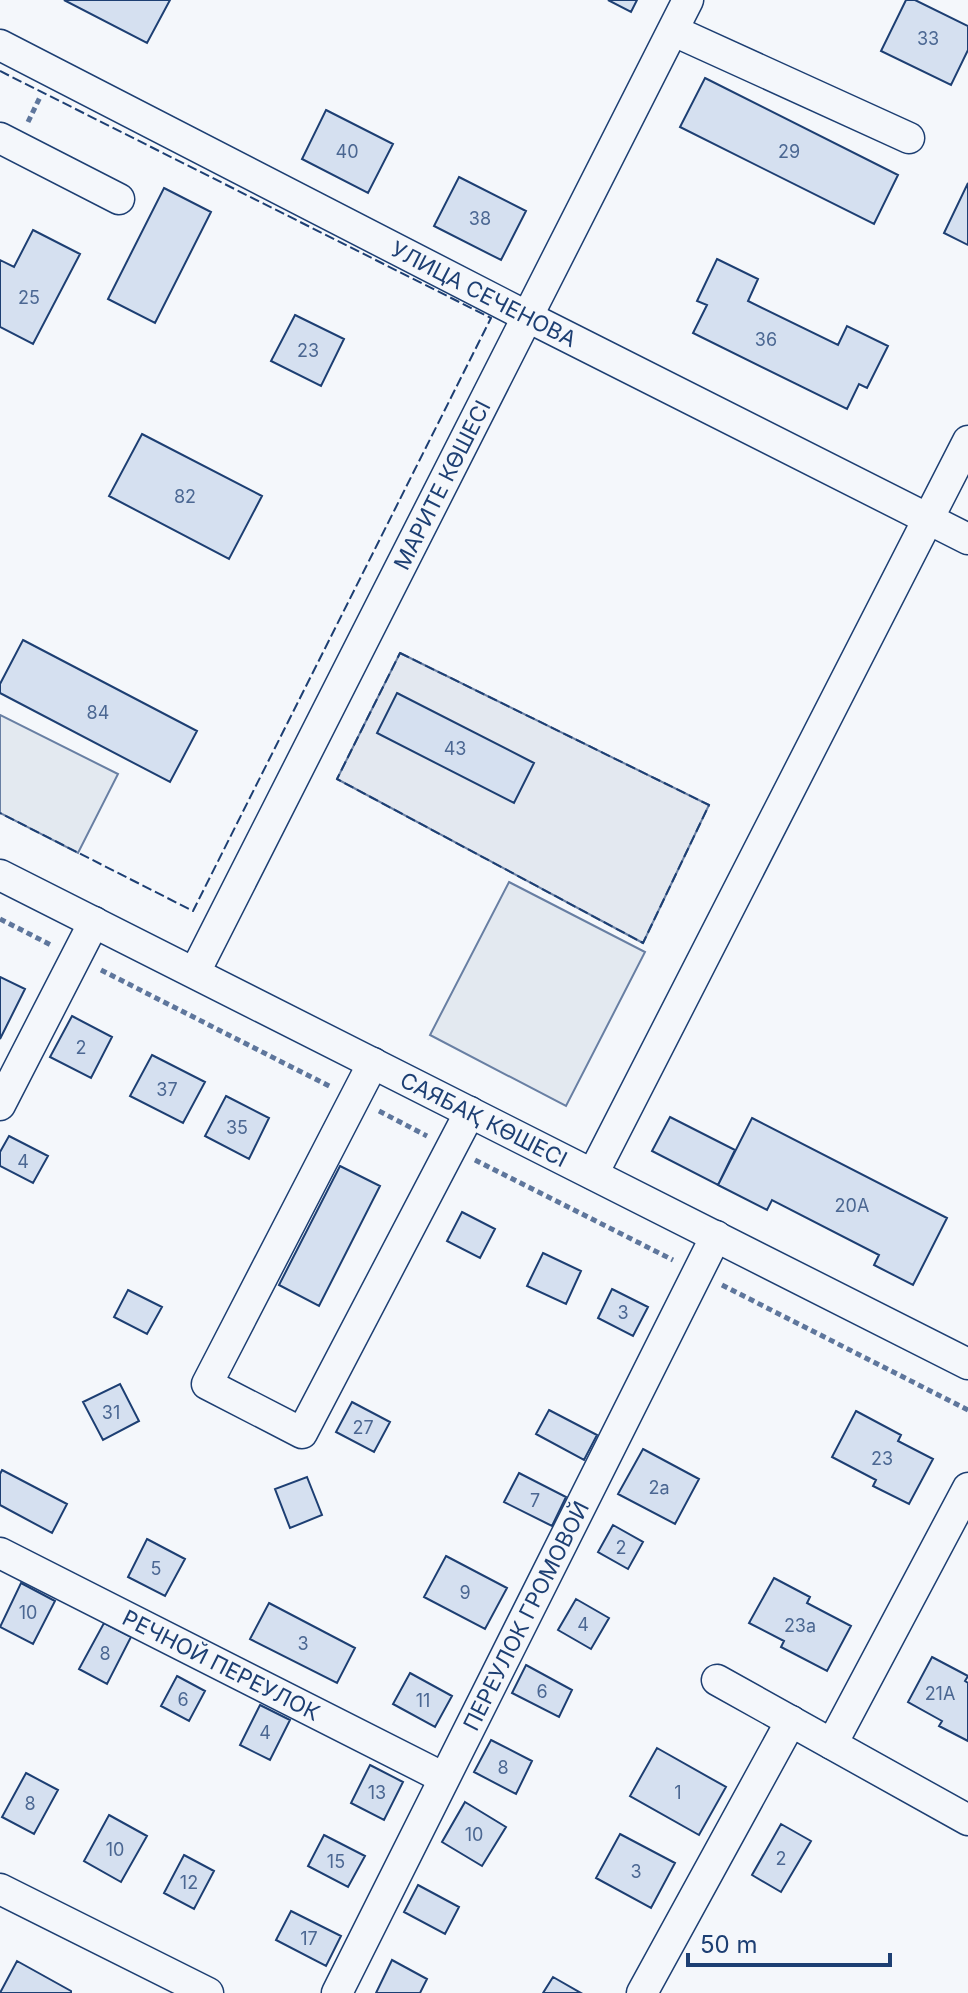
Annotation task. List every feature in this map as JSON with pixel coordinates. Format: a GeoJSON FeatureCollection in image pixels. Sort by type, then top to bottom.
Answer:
{"type":"FeatureCollection","features":[{"type":"Feature","properties":{"kind":"street","name":"МАРИТЕ КӨШЕСІ"},"geometry":{"type":"LineString","coordinates":[[195,972],[688,0]]}},
{"type":"Feature","properties":{"kind":"street"},"geometry":{"type":"LineString","coordinates":[[674,31],[909,138]]}},
{"type":"Feature","properties":{"kind":"street","name":"УЛИЦА СЕЧЕНОВА"},"geometry":{"type":"LineString","coordinates":[[0,45],[968,539]]}},
{"type":"Feature","properties":{"kind":"street"},"geometry":{"type":"LineString","coordinates":[[8,142],[119,199]]}},
{"type":"Feature","properties":{"kind":"street"},"geometry":{"type":"LineString","coordinates":[[593,1174],[968,441]]}},
{"type":"Feature","properties":{"kind":"street","name":"САЯБАҚ КӨШЕСІ"},"geometry":{"type":"LineString","coordinates":[[0,875],[968,1364]]}},
{"type":"Feature","properties":{"kind":"street"},"geometry":{"type":"LineString","coordinates":[[0,1105],[94,922]]}},
{"type":"Feature","properties":{"kind":"street"},"geometry":{"type":"LineString","coordinates":[[373,1063],[207,1384],[302,1433],[470,1112]]}},
{"type":"Feature","properties":{"kind":"street","name":"ПЕРЕУЛОК ГРОМОВОЙ"},"geometry":{"type":"LineString","coordinates":[[337,1993],[716,1236]]}},
{"type":"Feature","properties":{"kind":"street"},"geometry":{"type":"LineString","coordinates":[[832,1744],[968,1488]]}},
{"type":"Feature","properties":{"kind":"street","name":"РЕЧНОЙ ПЕРЕУЛОК"},"geometry":{"type":"LineString","coordinates":[[0,1553],[444,1778]]}},
{"type":"Feature","properties":{"kind":"street"},"geometry":{"type":"LineString","coordinates":[[717,1680],[968,1820]]}},
{"type":"Feature","properties":{"kind":"street"},"geometry":{"type":"LineString","coordinates":[[642,1993],[791,1721]]}},
{"type":"Feature","properties":{"kind":"street"},"geometry":{"type":"LineString","coordinates":[[0,1889],[208,1993]]}},
{"type":"Feature","properties":{"kind":"path"},"geometry":{"type":"LineString","coordinates":[[8,142],[52,72]]}},
{"type":"Feature","properties":{"kind":"path"},"geometry":{"type":"LineString","coordinates":[[0,919],[968,1410]]}},
{"type":"Feature","properties":{"kind":"shaded area"},"geometry":{"type":"Polygon","coordinates":[[[400,653],[709,805],[643,943],[337,779],[400,653]]]}},
{"type":"Feature","properties":{"kind":"shaded area"},"geometry":{"type":"Polygon","coordinates":[[[0,715],[118,774],[78,853],[0,813],[0,715]]]}},
{"type":"Feature","properties":{"kind":"shaded area"},"geometry":{"type":"Polygon","coordinates":[[[509,882],[645,952],[566,1106],[430,1035],[509,882]]]}},
{"type":"Feature","properties":{"kind":"building"},"geometry":{"type":"Polygon","coordinates":[[[64,0],[170,0],[147,43],[64,0]]]}},
{"type":"Feature","properties":{"kind":"building"},"geometry":{"type":"Polygon","coordinates":[[[608,0],[637,0],[631,12],[608,0]]]}},
{"type":"Feature","properties":{"kind":"building"},"geometry":{"type":"Polygon","coordinates":[[[906,0],[915,0],[968,26],[968,50],[951,85],[881,51],[906,0]]]}},
{"type":"Feature","properties":{"kind":"building"},"geometry":{"type":"Polygon","coordinates":[[[705,78],[898,175],[874,224],[680,127],[705,78]]]}},
{"type":"Feature","properties":{"kind":"building"},"geometry":{"type":"Polygon","coordinates":[[[326,110],[393,144],[368,193],[302,159],[326,110]]]}},
{"type":"Feature","properties":{"kind":"building"},"geometry":{"type":"Polygon","coordinates":[[[459,177],[526,211],[501,260],[434,226],[459,177]]]}},
{"type":"Feature","properties":{"kind":"building"},"geometry":{"type":"Polygon","coordinates":[[[968,183],[968,245],[944,233],[968,183]]]}},
{"type":"Feature","properties":{"kind":"building"},"geometry":{"type":"Polygon","coordinates":[[[164,188],[211,212],[155,323],[108,299],[164,188]]]}},
{"type":"Feature","properties":{"kind":"building"},"geometry":{"type":"Polygon","coordinates":[[[33,230],[80,254],[33,344],[0,327],[0,260],[14,267],[33,230]]]}},
{"type":"Feature","properties":{"kind":"building"},"geometry":{"type":"Polygon","coordinates":[[[717,259],[758,279],[748,301],[838,345],[847,326],[888,346],[867,388],[859,384],[847,409],[693,333],[707,305],[697,301],[717,259]]]}},
{"type":"Feature","properties":{"kind":"building"},"geometry":{"type":"Polygon","coordinates":[[[295,315],[344,339],[321,386],[271,361],[295,315]]]}},
{"type":"Feature","properties":{"kind":"building"},"geometry":{"type":"Polygon","coordinates":[[[142,434],[262,496],[229,559],[109,496],[142,434]]]}},
{"type":"Feature","properties":{"kind":"building"},"geometry":{"type":"Polygon","coordinates":[[[23,640],[197,731],[170,782],[0,693],[0,684],[23,640]]]}},
{"type":"Feature","properties":{"kind":"building"},"geometry":{"type":"Polygon","coordinates":[[[397,693],[534,763],[514,803],[377,733],[397,693]]]}},
{"type":"Feature","properties":{"kind":"building"},"geometry":{"type":"Polygon","coordinates":[[[0,977],[25,989],[0,1039],[0,977]]]}},
{"type":"Feature","properties":{"kind":"building"},"geometry":{"type":"Polygon","coordinates":[[[72,1016],[112,1037],[91,1078],[50,1057],[72,1016]]]}},
{"type":"Feature","properties":{"kind":"building"},"geometry":{"type":"Polygon","coordinates":[[[152,1055],[205,1082],[183,1123],[130,1096],[152,1055]]]}},
{"type":"Feature","properties":{"kind":"building"},"geometry":{"type":"Polygon","coordinates":[[[226,1096],[269,1118],[249,1159],[205,1136],[226,1096]]]}},
{"type":"Feature","properties":{"kind":"building"},"geometry":{"type":"Polygon","coordinates":[[[670,1117],[735,1150],[718,1185],[652,1151],[670,1117]]]}},
{"type":"Feature","properties":{"kind":"building"},"geometry":{"type":"Polygon","coordinates":[[[752,1118],[947,1218],[913,1285],[874,1265],[879,1255],[772,1200],[767,1210],[718,1185],[752,1118]]]}},
{"type":"Feature","properties":{"kind":"building"},"geometry":{"type":"Polygon","coordinates":[[[9,1136],[48,1156],[33,1183],[0,1166],[0,1152],[9,1136]]]}},
{"type":"Feature","properties":{"kind":"building"},"geometry":{"type":"Polygon","coordinates":[[[340,1166],[380,1186],[319,1306],[279,1285],[340,1166]]]}},
{"type":"Feature","properties":{"kind":"building"},"geometry":{"type":"Polygon","coordinates":[[[462,1212],[495,1229],[480,1258],[447,1241],[462,1212]]]}},
{"type":"Feature","properties":{"kind":"building"},"geometry":{"type":"Polygon","coordinates":[[[543,1253],[581,1271],[566,1304],[527,1286],[543,1253]]]}},
{"type":"Feature","properties":{"kind":"building"},"geometry":{"type":"Polygon","coordinates":[[[612,1289],[648,1307],[633,1336],[598,1318],[612,1289]]]}},
{"type":"Feature","properties":{"kind":"building"},"geometry":{"type":"Polygon","coordinates":[[[128,1290],[162,1307],[147,1334],[114,1317],[128,1290]]]}},
{"type":"Feature","properties":{"kind":"building"},"geometry":{"type":"Polygon","coordinates":[[[120,1384],[139,1421],[103,1440],[83,1402],[120,1384]]]}},
{"type":"Feature","properties":{"kind":"building"},"geometry":{"type":"Polygon","coordinates":[[[352,1402],[390,1422],[374,1452],[336,1432],[352,1402]]]}},
{"type":"Feature","properties":{"kind":"building"},"geometry":{"type":"Polygon","coordinates":[[[549,1410],[597,1435],[584,1460],[536,1434],[549,1410]]]}},
{"type":"Feature","properties":{"kind":"building"},"geometry":{"type":"Polygon","coordinates":[[[856,1411],[901,1435],[898,1441],[933,1459],[909,1504],[873,1486],[876,1480],[832,1457],[856,1411]]]}},
{"type":"Feature","properties":{"kind":"building"},"geometry":{"type":"Polygon","coordinates":[[[643,1449],[699,1479],[675,1524],[618,1494],[643,1449]]]}},
{"type":"Feature","properties":{"kind":"building"},"geometry":{"type":"Polygon","coordinates":[[[2,1470],[67,1504],[52,1533],[0,1505],[2,1470]]]}},
{"type":"Feature","properties":{"kind":"building"},"geometry":{"type":"Polygon","coordinates":[[[519,1473],[566,1497],[552,1526],[504,1502],[519,1473]]]}},
{"type":"Feature","properties":{"kind":"building"},"geometry":{"type":"Polygon","coordinates":[[[307,1477],[322,1515],[290,1528],[275,1489],[307,1477]]]}},
{"type":"Feature","properties":{"kind":"building"},"geometry":{"type":"Polygon","coordinates":[[[613,1525],[643,1542],[628,1569],[598,1552],[613,1525]]]}},
{"type":"Feature","properties":{"kind":"building"},"geometry":{"type":"Polygon","coordinates":[[[147,1539],[185,1559],[165,1596],[128,1577],[147,1539]]]}},
{"type":"Feature","properties":{"kind":"building"},"geometry":{"type":"Polygon","coordinates":[[[446,1556],[507,1588],[485,1629],[424,1597],[446,1556]]]}},
{"type":"Feature","properties":{"kind":"building"},"geometry":{"type":"Polygon","coordinates":[[[774,1578],[810,1597],[807,1603],[851,1626],[827,1671],[781,1647],[784,1641],[749,1623],[774,1578]]]}},
{"type":"Feature","properties":{"kind":"building"},"geometry":{"type":"Polygon","coordinates":[[[21,1583],[55,1601],[33,1644],[0,1627],[21,1583]]]}},
{"type":"Feature","properties":{"kind":"building"},"geometry":{"type":"Polygon","coordinates":[[[576,1599],[609,1618],[591,1649],[558,1630],[576,1599]]]}},
{"type":"Feature","properties":{"kind":"building"},"geometry":{"type":"Polygon","coordinates":[[[269,1603],[355,1648],[337,1683],[250,1639],[269,1603]]]}},
{"type":"Feature","properties":{"kind":"building"},"geometry":{"type":"Polygon","coordinates":[[[104,1623],[131,1637],[107,1684],[79,1669],[104,1623]]]}},
{"type":"Feature","properties":{"kind":"building"},"geometry":{"type":"Polygon","coordinates":[[[932,1657],[968,1676],[965,1681],[968,1683],[968,1741],[939,1726],[942,1721],[908,1702],[932,1657]]]}},
{"type":"Feature","properties":{"kind":"building"},"geometry":{"type":"Polygon","coordinates":[[[526,1665],[572,1690],[559,1717],[512,1693],[526,1665]]]}},
{"type":"Feature","properties":{"kind":"building"},"geometry":{"type":"Polygon","coordinates":[[[410,1673],[452,1696],[435,1727],[393,1704],[410,1673]]]}},
{"type":"Feature","properties":{"kind":"building"},"geometry":{"type":"Polygon","coordinates":[[[177,1676],[205,1691],[189,1721],[161,1706],[177,1676]]]}},
{"type":"Feature","properties":{"kind":"building"},"geometry":{"type":"Polygon","coordinates":[[[260,1705],[290,1720],[270,1760],[240,1745],[260,1705]]]}},
{"type":"Feature","properties":{"kind":"building"},"geometry":{"type":"Polygon","coordinates":[[[491,1740],[532,1761],[516,1794],[474,1772],[491,1740]]]}},
{"type":"Feature","properties":{"kind":"building"},"geometry":{"type":"Polygon","coordinates":[[[657,1748],[726,1787],[699,1835],[630,1796],[657,1748]]]}},
{"type":"Feature","properties":{"kind":"building"},"geometry":{"type":"Polygon","coordinates":[[[370,1765],[403,1782],[384,1820],[351,1803],[370,1765]]]}},
{"type":"Feature","properties":{"kind":"building"},"geometry":{"type":"Polygon","coordinates":[[[26,1773],[58,1790],[34,1834],[2,1817],[26,1773]]]}},
{"type":"Feature","properties":{"kind":"building"},"geometry":{"type":"Polygon","coordinates":[[[465,1802],[506,1827],[482,1866],[442,1842],[465,1802]]]}},
{"type":"Feature","properties":{"kind":"building"},"geometry":{"type":"Polygon","coordinates":[[[109,1815],[147,1836],[121,1882],[84,1861],[109,1815]]]}},
{"type":"Feature","properties":{"kind":"building"},"geometry":{"type":"Polygon","coordinates":[[[781,1824],[811,1841],[781,1892],[752,1875],[781,1824]]]}},
{"type":"Feature","properties":{"kind":"building"},"geometry":{"type":"Polygon","coordinates":[[[620,1834],[675,1863],[651,1908],[596,1878],[620,1834]]]}},
{"type":"Feature","properties":{"kind":"building"},"geometry":{"type":"Polygon","coordinates":[[[324,1835],[365,1856],[348,1887],[308,1866],[324,1835]]]}},
{"type":"Feature","properties":{"kind":"building"},"geometry":{"type":"Polygon","coordinates":[[[184,1855],[214,1871],[194,1909],[164,1893],[184,1855]]]}},
{"type":"Feature","properties":{"kind":"building"},"geometry":{"type":"Polygon","coordinates":[[[418,1885],[459,1907],[445,1934],[404,1912],[418,1885]]]}},
{"type":"Feature","properties":{"kind":"building"},"geometry":{"type":"Polygon","coordinates":[[[291,1911],[341,1936],[326,1966],[276,1940],[291,1911]]]}},
{"type":"Feature","properties":{"kind":"building"},"geometry":{"type":"Polygon","coordinates":[[[392,1960],[427,1979],[420,1993],[376,1993],[392,1960]]]}},
{"type":"Feature","properties":{"kind":"building"},"geometry":{"type":"Polygon","coordinates":[[[17,1961],[71,1991],[71,1993],[0,1993],[17,1961]]]}},
{"type":"Feature","properties":{"kind":"building"},"geometry":{"type":"Polygon","coordinates":[[[553,1977],[581,1993],[543,1993],[553,1977]]]}},
{"type":"Feature","properties":{"kind":"fence"},"geometry":{"type":"LineString","coordinates":[[0,71],[491,318],[193,911],[0,813]]}},
{"type":"Feature","properties":{"kind":"fence"},"geometry":{"type":"LineString","coordinates":[[400,653],[709,805],[643,943],[337,779],[400,653]]}}]}
